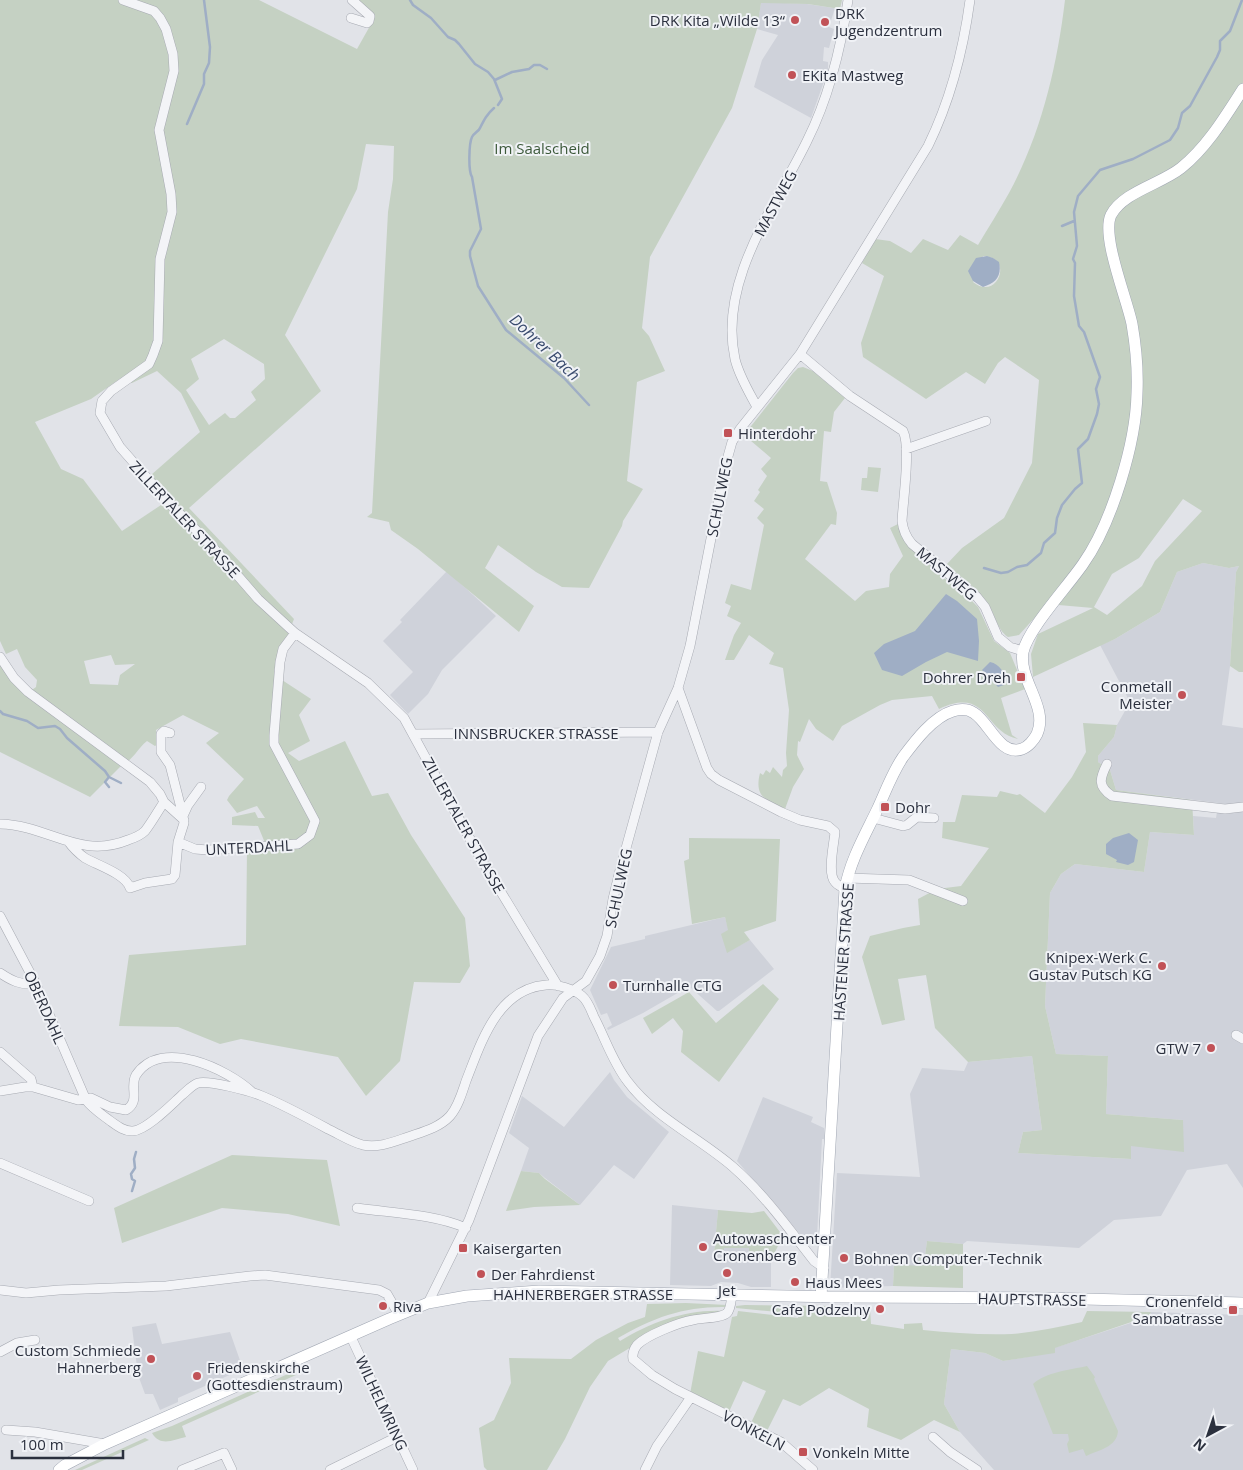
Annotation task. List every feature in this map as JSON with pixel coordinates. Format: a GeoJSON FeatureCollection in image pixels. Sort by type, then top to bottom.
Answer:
{"type":"FeatureCollection","features":[{"type":"Feature","properties":{"kind":"main road"},"geometry":{"type":"LineString","coordinates":[[1023,651],[1045,614],[1084,563],[1101,533],[1122,476],[1135,427],[1138,377],[1135,346],[1127,302],[1110,242],[1110,218],[1116,208],[1123,202],[1174,174],[1192,158],[1213,134],[1243,88]]}},
{"type":"Feature","properties":{"kind":"main road","name":"HASTENER STRASSE"},"geometry":{"type":"LineString","coordinates":[[822,1297],[846,883],[873,818],[902,759],[918,739],[944,714],[957,710],[973,712],[1003,745],[1010,749],[1018,750],[1024,748],[1033,740],[1038,733],[1040,724],[1039,713],[1025,673],[1023,651]]}},
{"type":"Feature","properties":{"kind":"main road","name":"HAHNERBERGER STRASSE"},"geometry":{"type":"LineString","coordinates":[[59,1470],[105,1444],[428,1303],[467,1296],[516,1291],[822,1297]]}},
{"type":"Feature","properties":{"kind":"main road","name":"HAUPTSTRASSE"},"geometry":{"type":"LineString","coordinates":[[822,1297],[1044,1298],[1243,1303]]}},
{"type":"Feature","properties":{"kind":"street","name":"ZILLERTALER STRASSE"},"geometry":{"type":"LineString","coordinates":[[123,0],[154,11],[166,28],[173,54],[174,71],[159,130],[171,194],[172,212],[160,259],[158,334],[153,355],[149,364],[111,391],[102,402],[100,413],[120,447],[171,505],[211,545],[258,599],[295,633],[368,683],[404,718],[480,859],[558,986]]}},
{"type":"Feature","properties":{"kind":"street"},"geometry":{"type":"LineString","coordinates":[[351,18],[367,23],[370,16],[352,0]]}},
{"type":"Feature","properties":{"kind":"street","name":"MASTWEG"},"geometry":{"type":"LineString","coordinates":[[757,407],[742,377],[733,348],[733,320],[738,282],[756,239],[808,140],[829,88],[840,47],[848,0]]}},
{"type":"Feature","properties":{"kind":"street"},"geometry":{"type":"LineString","coordinates":[[757,407],[800,354],[928,144],[944,111],[956,76],[966,31],[970,0]]}},
{"type":"Feature","properties":{"kind":"street","name":"MASTWEG"},"geometry":{"type":"LineString","coordinates":[[800,354],[850,396],[903,431],[906,437],[906,449],[902,521],[907,538],[977,597],[985,607],[998,638],[1010,647],[1023,651]]}},
{"type":"Feature","properties":{"kind":"street","name":"SCHULWEG"},"geometry":{"type":"LineString","coordinates":[[428,1303],[466,1228],[538,1036],[562,998],[586,981],[600,956],[607,936],[620,870],[658,732],[678,688],[692,636],[725,467],[732,442],[740,428],[757,407]]}},
{"type":"Feature","properties":{"kind":"street"},"geometry":{"type":"LineString","coordinates":[[906,449],[986,421]]}},
{"type":"Feature","properties":{"kind":"street","name":"UNTERDAHL"},"geometry":{"type":"LineString","coordinates":[[178,842],[195,849],[208,850],[298,845],[310,835],[315,821],[274,744],[280,662],[283,650],[295,633]]}},
{"type":"Feature","properties":{"kind":"street"},"geometry":{"type":"LineString","coordinates":[[0,657],[14,678],[28,692],[150,782],[164,802],[184,818]]}},
{"type":"Feature","properties":{"kind":"street"},"geometry":{"type":"LineString","coordinates":[[678,688],[707,768],[711,774],[781,812],[800,820],[828,826],[833,829],[835,832],[832,876],[836,883],[909,880],[963,901]]}},
{"type":"Feature","properties":{"kind":"street"},"geometry":{"type":"LineString","coordinates":[[170,733],[164,731],[161,734],[160,750],[170,765],[184,818]]}},
{"type":"Feature","properties":{"kind":"street","name":"INNSBRUCKER STRASSE"},"geometry":{"type":"LineString","coordinates":[[413,734],[658,732]]}},
{"type":"Feature","properties":{"kind":"street"},"geometry":{"type":"LineString","coordinates":[[1107,764],[1101,776],[1102,786],[1112,796],[1225,809],[1243,807]]}},
{"type":"Feature","properties":{"kind":"street"},"geometry":{"type":"LineString","coordinates":[[68,841],[83,857],[123,877],[129,883],[130,888],[145,883],[175,878],[178,842],[184,818],[188,805],[201,787]]}},
{"type":"Feature","properties":{"kind":"street"},"geometry":{"type":"LineString","coordinates":[[0,824],[15,824],[90,847],[110,846],[132,839],[144,832],[164,802]]}},
{"type":"Feature","properties":{"kind":"street"},"geometry":{"type":"LineString","coordinates":[[873,818],[903,826],[917,817],[934,818]]}},
{"type":"Feature","properties":{"kind":"street","name":"OBERDAHL"},"geometry":{"type":"LineString","coordinates":[[0,916],[36,984],[86,1100],[116,1125],[133,1131],[142,1128],[197,1083],[211,1083],[252,1092]]}},
{"type":"Feature","properties":{"kind":"street"},"geometry":{"type":"LineString","coordinates":[[0,973],[12,982],[24,985],[36,984]]}},
{"type":"Feature","properties":{"kind":"street"},"geometry":{"type":"LineString","coordinates":[[0,1091],[34,1087],[78,1100],[91,1098],[110,1107],[126,1110],[134,1102],[135,1078],[149,1063],[183,1058],[218,1069],[240,1081],[252,1092],[278,1103],[352,1141],[370,1146],[386,1144],[428,1130],[446,1120],[455,1110],[485,1034],[503,1007],[518,996],[534,988],[546,985],[558,986],[582,996],[586,1001],[618,1066],[633,1088],[682,1130],[740,1173],[768,1204],[814,1262],[824,1268]]}},
{"type":"Feature","properties":{"kind":"street"},"geometry":{"type":"LineString","coordinates":[[0,1052],[31,1079],[34,1087]]}},
{"type":"Feature","properties":{"kind":"street"},"geometry":{"type":"LineString","coordinates":[[0,1163],[89,1201]]}},
{"type":"Feature","properties":{"kind":"street"},"geometry":{"type":"LineString","coordinates":[[357,1208],[437,1219],[466,1228]]}},
{"type":"Feature","properties":{"kind":"street"},"geometry":{"type":"LineString","coordinates":[[0,1290],[26,1292],[166,1286],[265,1275],[379,1290],[387,1294],[400,1314]]}},
{"type":"Feature","properties":{"kind":"street","name":"VONKELN"},"geometry":{"type":"LineString","coordinates":[[732,1295],[730,1309],[722,1316],[691,1320],[640,1343],[632,1354],[633,1359],[642,1368],[676,1390],[781,1442],[813,1470]]}},
{"type":"Feature","properties":{"kind":"street","name":"WILHELMRING"},"geometry":{"type":"LineString","coordinates":[[351,1336],[413,1470]]}},
{"type":"Feature","properties":{"kind":"street"},"geometry":{"type":"LineString","coordinates":[[0,1352],[17,1343],[35,1340]]}},
{"type":"Feature","properties":{"kind":"street"},"geometry":{"type":"LineString","coordinates":[[645,1470],[657,1446],[691,1397]]}},
{"type":"Feature","properties":{"kind":"street"},"geometry":{"type":"LineString","coordinates":[[6,1430],[35,1432],[105,1444]]}},
{"type":"Feature","properties":{"kind":"street"},"geometry":{"type":"LineString","coordinates":[[330,1470],[398,1437]]}},
{"type":"Feature","properties":{"kind":"street"},"geometry":{"type":"LineString","coordinates":[[933,1437],[950,1452],[976,1470]]}},
{"type":"Feature","properties":{"kind":"street"},"geometry":{"type":"LineString","coordinates":[[182,1470],[224,1453],[232,1470]]}},
{"type":"Feature","properties":{"kind":"shaded area","name":"EKita Mastweg"},"geometry":{"type":"Polygon","coordinates":[[[761,2],[807,4],[840,9],[840,11],[834,11],[829,27],[834,29],[829,48],[824,47],[823,61],[828,62],[828,70],[811,118],[754,87],[762,60],[778,35],[757,29],[761,2]]]}},
{"type":"Feature","properties":{"kind":"shaded area"},"geometry":{"type":"Polygon","coordinates":[[[1203,563],[1229,568],[1239,566],[1236,572],[1230,666],[1222,725],[1243,728],[1243,803],[1234,805],[1116,790],[1110,770],[1098,762],[1098,756],[1114,737],[1117,725],[1130,702],[1100,645],[1115,639],[1160,612],[1177,572],[1203,563]]]}},
{"type":"Feature","properties":{"kind":"shaded area"},"geometry":{"type":"Polygon","coordinates":[[[447,571],[496,616],[442,670],[428,694],[408,714],[390,695],[413,672],[383,641],[402,622],[400,620],[447,571]]]}},
{"type":"Feature","properties":{"kind":"shaded area"},"geometry":{"type":"Polygon","coordinates":[[[1243,810],[1243,1188],[1227,1164],[1187,1170],[1161,1216],[1114,1220],[1079,1248],[967,1241],[963,1244],[927,1241],[925,1256],[918,1267],[894,1264],[893,1286],[830,1288],[837,1173],[920,1177],[910,1094],[922,1068],[964,1071],[968,1062],[1032,1056],[1042,1130],[1023,1132],[1018,1153],[1130,1159],[1131,1146],[1183,1120],[1106,1114],[1108,1056],[1056,1054],[1045,1006],[1050,893],[1061,874],[1075,864],[1144,872],[1150,832],[1194,835],[1193,816],[1216,818],[1217,812],[1228,814],[1243,810]]]}},
{"type":"Feature","properties":{"kind":"shaded area"},"geometry":{"type":"Polygon","coordinates":[[[725,917],[729,931],[727,952],[750,940],[774,969],[719,1011],[688,987],[643,1013],[608,1030],[607,1028],[612,1025],[607,1013],[601,1015],[590,990],[611,947],[645,939],[645,936],[725,917]]]}},
{"type":"Feature","properties":{"kind":"shaded area"},"geometry":{"type":"Polygon","coordinates":[[[610,1072],[627,1097],[669,1132],[634,1179],[614,1165],[580,1205],[539,1173],[521,1171],[529,1148],[509,1133],[522,1096],[564,1127],[610,1072]]]}},
{"type":"Feature","properties":{"kind":"shaded area"},"geometry":{"type":"Polygon","coordinates":[[[763,1097],[813,1117],[811,1122],[824,1128],[817,1237],[811,1242],[805,1240],[737,1161],[763,1097]]]}},
{"type":"Feature","properties":{"kind":"shaded area"},"geometry":{"type":"Polygon","coordinates":[[[672,1205],[718,1210],[714,1254],[724,1248],[749,1248],[752,1252],[752,1259],[771,1260],[771,1287],[751,1287],[738,1283],[721,1282],[711,1286],[670,1285],[672,1205]]]}},
{"type":"Feature","properties":{"kind":"shaded area"},"geometry":{"type":"Polygon","coordinates":[[[1151,1312],[1243,1315],[1243,1470],[994,1470],[960,1432],[944,1404],[951,1349],[985,1353],[1003,1361],[1055,1352],[1054,1348],[1149,1317],[1151,1312]]]}},
{"type":"Feature","properties":{"kind":"shaded area"},"geometry":{"type":"Polygon","coordinates":[[[156,1323],[162,1344],[230,1332],[243,1369],[178,1398],[178,1402],[160,1410],[153,1394],[145,1394],[138,1375],[132,1327],[156,1323]]]}},
{"type":"Feature","properties":{"kind":"green space","name":"Im Saalscheid"},"geometry":{"type":"Polygon","coordinates":[[[0,0],[259,0],[357,49],[375,17],[357,0],[842,0],[840,9],[808,4],[761,3],[757,29],[732,108],[650,257],[642,328],[649,336],[665,371],[637,382],[627,481],[643,489],[623,521],[589,588],[562,587],[536,572],[498,545],[485,568],[534,606],[519,632],[418,549],[391,530],[389,522],[367,517],[372,513],[388,212],[393,179],[394,146],[366,144],[357,189],[285,335],[321,391],[189,508],[294,619],[274,670],[279,678],[311,699],[299,715],[310,741],[288,753],[299,761],[345,741],[372,796],[388,793],[411,835],[465,918],[470,966],[460,983],[414,982],[400,1061],[366,1096],[338,1057],[241,1039],[220,1044],[178,1027],[119,1026],[129,955],[246,945],[247,849],[265,843],[258,826],[232,825],[232,817],[255,812],[258,818],[265,818],[257,806],[237,813],[227,800],[244,779],[206,743],[219,733],[183,715],[156,730],[158,744],[155,746],[147,741],[130,760],[123,764],[90,797],[0,752],[0,657],[28,693],[36,687],[37,680],[25,667],[17,649],[6,654],[0,641],[0,0]],[[224,339],[191,359],[199,379],[186,390],[209,425],[225,413],[230,418],[235,418],[256,400],[251,392],[265,379],[264,364],[224,339]],[[157,371],[132,383],[121,378],[91,399],[35,422],[61,469],[83,479],[122,531],[170,499],[151,475],[200,432],[181,393],[157,371]],[[111,655],[84,661],[90,684],[118,685],[120,675],[135,664],[115,665],[111,655]]]}},
{"type":"Feature","properties":{"kind":"green space"},"geometry":{"type":"Polygon","coordinates":[[[1065,0],[1243,0],[1243,672],[1239,672],[1230,666],[1236,572],[1239,566],[1229,568],[1203,563],[1177,572],[1160,612],[1115,639],[1033,677],[1031,654],[1038,634],[1093,608],[1047,604],[1019,635],[1008,637],[1001,630],[989,605],[982,596],[946,565],[962,548],[1004,518],[1032,463],[1039,380],[1005,357],[998,363],[985,384],[966,372],[926,399],[863,357],[861,343],[884,276],[862,263],[875,239],[890,241],[911,253],[923,239],[948,250],[960,235],[978,245],[1009,193],[1039,124],[1052,75],[1065,0]],[[983,256],[973,282],[982,287],[989,287],[999,277],[1000,270],[998,263],[993,258],[983,256]],[[1183,499],[1139,558],[1112,574],[1094,607],[1107,615],[1142,586],[1155,561],[1202,511],[1183,499]]]}},
{"type":"Feature","properties":{"kind":"green space"},"geometry":{"type":"Polygon","coordinates":[[[803,367],[813,371],[845,398],[834,412],[831,432],[824,431],[820,481],[827,482],[837,513],[836,525],[831,524],[805,559],[855,601],[866,591],[889,587],[890,574],[903,556],[890,528],[898,524],[911,547],[978,607],[994,641],[1010,653],[1025,689],[1001,698],[1012,735],[1018,739],[1007,735],[998,728],[977,707],[968,703],[955,703],[939,709],[932,696],[892,700],[880,705],[842,726],[833,741],[816,729],[809,719],[800,742],[798,741],[797,755],[804,769],[793,787],[785,809],[763,797],[759,787],[760,773],[763,775],[766,770],[770,773],[773,767],[782,777],[783,770],[787,766],[789,710],[783,668],[769,664],[774,653],[749,635],[734,660],[725,660],[734,635],[741,623],[727,616],[731,606],[725,603],[731,584],[751,590],[764,525],[757,518],[764,509],[754,501],[760,492],[758,490],[767,476],[761,469],[771,458],[744,435],[793,373],[798,368],[803,367]]]}},
{"type":"Feature","properties":{"kind":"green space"},"geometry":{"type":"Polygon","coordinates":[[[868,467],[881,468],[878,492],[861,490],[862,478],[867,478],[868,467]]]}},
{"type":"Feature","properties":{"kind":"green space"},"geometry":{"type":"Polygon","coordinates":[[[1083,723],[1117,725],[1114,737],[1098,756],[1098,762],[1110,770],[1116,790],[1192,800],[1194,835],[1150,832],[1144,872],[1075,864],[1061,874],[1050,893],[1045,1006],[1056,1054],[1108,1056],[1106,1114],[1183,1120],[1184,1152],[1131,1146],[1131,1159],[1018,1153],[1023,1132],[1042,1130],[1032,1056],[968,1062],[935,1028],[926,975],[898,979],[905,1020],[882,1025],[862,957],[870,936],[920,925],[918,899],[937,889],[961,886],[989,848],[942,838],[943,822],[955,822],[962,795],[997,797],[1000,791],[1020,794],[1045,813],[1072,777],[1086,752],[1083,723]]]}},
{"type":"Feature","properties":{"kind":"green space"},"geometry":{"type":"Polygon","coordinates":[[[689,838],[780,839],[776,921],[744,932],[750,940],[727,953],[721,934],[728,930],[725,917],[692,924],[684,861],[689,859],[689,838]]]}},
{"type":"Feature","properties":{"kind":"green space"},"geometry":{"type":"Polygon","coordinates":[[[763,984],[779,999],[719,1082],[681,1052],[683,1031],[673,1018],[652,1034],[643,1018],[689,992],[716,1023],[763,984]]]}},
{"type":"Feature","properties":{"kind":"green space"},"geometry":{"type":"Polygon","coordinates":[[[232,1155],[327,1160],[340,1226],[288,1214],[222,1208],[122,1243],[114,1208],[232,1155]]]}},
{"type":"Feature","properties":{"kind":"green space"},"geometry":{"type":"Polygon","coordinates":[[[521,1171],[539,1173],[580,1205],[534,1207],[506,1211],[521,1171]]]}},
{"type":"Feature","properties":{"kind":"green space"},"geometry":{"type":"Polygon","coordinates":[[[718,1210],[752,1213],[764,1211],[783,1236],[771,1260],[752,1259],[752,1252],[749,1252],[749,1248],[724,1248],[723,1254],[714,1254],[718,1210]]]}},
{"type":"Feature","properties":{"kind":"green space"},"geometry":{"type":"Polygon","coordinates":[[[927,1241],[963,1244],[963,1288],[893,1286],[894,1264],[918,1266],[919,1256],[925,1256],[927,1241]]]}},
{"type":"Feature","properties":{"kind":"green space"},"geometry":{"type":"Polygon","coordinates":[[[647,1304],[727,1305],[727,1307],[697,1308],[670,1314],[644,1324],[618,1338],[620,1341],[644,1328],[670,1318],[696,1312],[724,1311],[695,1317],[633,1346],[608,1361],[590,1387],[565,1439],[547,1470],[487,1470],[484,1467],[479,1428],[494,1420],[511,1383],[509,1358],[571,1359],[596,1340],[628,1323],[645,1317],[647,1304]]]}},
{"type":"Feature","properties":{"kind":"green space"},"geometry":{"type":"Polygon","coordinates":[[[736,1306],[829,1306],[846,1308],[849,1311],[866,1311],[870,1308],[871,1324],[904,1329],[904,1324],[922,1323],[923,1330],[990,1334],[1030,1332],[1082,1322],[1087,1311],[1151,1312],[1149,1316],[1055,1348],[1055,1353],[1003,1361],[985,1353],[951,1349],[944,1404],[960,1432],[934,1420],[901,1440],[867,1427],[869,1409],[829,1388],[800,1406],[783,1399],[766,1433],[750,1425],[766,1391],[743,1381],[728,1414],[690,1394],[698,1351],[724,1357],[732,1317],[737,1316],[738,1311],[798,1318],[799,1314],[736,1308],[736,1306]]]}},
{"type":"Feature","properties":{"kind":"green space"},"geometry":{"type":"Polygon","coordinates":[[[1087,1366],[1095,1377],[1094,1379],[1118,1431],[1111,1444],[1102,1450],[1086,1456],[1083,1449],[1069,1453],[1067,1444],[1069,1440],[1068,1434],[1053,1434],[1033,1384],[1051,1374],[1087,1366]]]}},
{"type":"Feature","properties":{"kind":"green space"},"geometry":{"type":"Polygon","coordinates":[[[290,1373],[296,1375],[182,1426],[186,1437],[172,1441],[163,1441],[159,1440],[152,1433],[172,1426],[290,1373]]]}},
{"type":"Feature","properties":{"kind":"green space"},"geometry":{"type":"Polygon","coordinates":[[[145,1438],[149,1440],[82,1470],[75,1470],[145,1438]]]}},
{"type":"Feature","properties":{"kind":"water"},"geometry":{"type":"Polygon","coordinates":[[[987,256],[999,262],[1000,271],[995,281],[983,287],[973,281],[968,271],[976,258],[987,256]]]}},
{"type":"Feature","properties":{"kind":"water"},"geometry":{"type":"Polygon","coordinates":[[[946,594],[977,619],[978,661],[947,652],[902,676],[882,670],[874,653],[884,644],[915,631],[946,594]]]}},
{"type":"Feature","properties":{"kind":"water"},"geometry":{"type":"Polygon","coordinates":[[[990,662],[999,667],[1003,672],[1007,681],[1004,685],[998,687],[982,670],[990,662]]]}},
{"type":"Feature","properties":{"kind":"water"},"geometry":{"type":"Polygon","coordinates":[[[1129,833],[1138,840],[1134,862],[1128,865],[1116,862],[1117,860],[1106,854],[1106,844],[1113,838],[1129,833]]]}},
{"type":"Feature","properties":{"kind":"waterway"},"geometry":{"type":"LineString","coordinates":[[187,124],[204,84],[204,74],[209,63],[210,47],[204,0]]}},
{"type":"Feature","properties":{"kind":"waterway","name":"Dohrer Bach"},"geometry":{"type":"LineString","coordinates":[[410,0],[413,5],[431,18],[448,37],[455,40],[475,64],[488,72],[494,79],[502,99],[498,105]]}},
{"type":"Feature","properties":{"kind":"waterway"},"geometry":{"type":"LineString","coordinates":[[984,568],[1001,573],[1008,572],[1017,567],[1027,565],[1041,553],[1044,543],[1055,533],[1057,518],[1062,505],[1082,483],[1078,449],[1088,439],[1097,414],[1099,404],[1096,389],[1100,377],[1084,332],[1079,326],[1074,296],[1075,263],[1073,259],[1077,246],[1074,212],[1078,196],[1100,170],[1133,159],[1170,140],[1178,128],[1182,113],[1190,106],[1217,57],[1220,50],[1220,41],[1230,31],[1242,0]]}},
{"type":"Feature","properties":{"kind":"waterway"},"geometry":{"type":"LineString","coordinates":[[495,80],[512,72],[529,69],[534,65],[540,65],[547,69]]}},
{"type":"Feature","properties":{"kind":"waterway","name":"Dohrer Bach"},"geometry":{"type":"LineString","coordinates":[[494,108],[472,137],[470,151],[470,169],[481,229],[470,251],[478,286],[506,330],[564,378],[589,405]]}},
{"type":"Feature","properties":{"kind":"waterway"},"geometry":{"type":"LineString","coordinates":[[1062,226],[1074,221]]}},
{"type":"Feature","properties":{"kind":"waterway"},"geometry":{"type":"LineString","coordinates":[[0,711],[3,714],[27,721],[38,728],[55,726],[105,771],[109,777],[121,783]]}},
{"type":"Feature","properties":{"kind":"waterway"},"geometry":{"type":"LineString","coordinates":[[109,777],[105,782],[109,787]]}},
{"type":"Feature","properties":{"kind":"waterway"},"geometry":{"type":"LineString","coordinates":[[132,1191],[135,1181],[132,1179],[131,1174],[135,1168],[134,1159],[136,1152]]}},
{"type":"Feature","properties":{"kind":"place","name":"DRK Kita „Wilde 13“"},"geometry":{"type":"Point","coordinates":[795,20]}},
{"type":"Feature","properties":{"kind":"place","name":"DRK Jugendzentrum"},"geometry":{"type":"Point","coordinates":[825,22]}},
{"type":"Feature","properties":{"kind":"place","name":"EKita Mastweg"},"geometry":{"type":"Point","coordinates":[792,75]}},
{"type":"Feature","properties":{"kind":"place","name":"Hinterdohr"},"geometry":{"type":"Point","coordinates":[728,433]}},
{"type":"Feature","properties":{"kind":"place","name":"Dohrer Dreh"},"geometry":{"type":"Point","coordinates":[1021,677]}},
{"type":"Feature","properties":{"kind":"place","name":"Conmetall Meister"},"geometry":{"type":"Point","coordinates":[1182,695]}},
{"type":"Feature","properties":{"kind":"place","name":"Dohr"},"geometry":{"type":"Point","coordinates":[885,807]}},
{"type":"Feature","properties":{"kind":"place","name":"Knipex-Werk C. Gustav Putsch KG"},"geometry":{"type":"Point","coordinates":[1162,966]}},
{"type":"Feature","properties":{"kind":"place","name":"Turnhalle CTG"},"geometry":{"type":"Point","coordinates":[613,985]}},
{"type":"Feature","properties":{"kind":"place","name":"GTW 7"},"geometry":{"type":"Point","coordinates":[1211,1048]}},
{"type":"Feature","properties":{"kind":"place","name":"Autowaschcenter Cronenberg"},"geometry":{"type":"Point","coordinates":[703,1247]}},
{"type":"Feature","properties":{"kind":"place","name":"Kaisergarten"},"geometry":{"type":"Point","coordinates":[463,1248]}},
{"type":"Feature","properties":{"kind":"place","name":"Bohnen Computer-Technik"},"geometry":{"type":"Point","coordinates":[844,1258]}},
{"type":"Feature","properties":{"kind":"place","name":"Jet"},"geometry":{"type":"Point","coordinates":[727,1273]}},
{"type":"Feature","properties":{"kind":"place","name":"Der Fahrdienst"},"geometry":{"type":"Point","coordinates":[481,1274]}},
{"type":"Feature","properties":{"kind":"place","name":"Haus Mees"},"geometry":{"type":"Point","coordinates":[795,1282]}},
{"type":"Feature","properties":{"kind":"place","name":"Riva"},"geometry":{"type":"Point","coordinates":[383,1306]}},
{"type":"Feature","properties":{"kind":"place","name":"Cafe Podzelny"},"geometry":{"type":"Point","coordinates":[880,1309]}},
{"type":"Feature","properties":{"kind":"place","name":"Cronenfeld Sambatrasse"},"geometry":{"type":"Point","coordinates":[1233,1310]}},
{"type":"Feature","properties":{"kind":"place","name":"Custom Schmiede Hahnerberg"},"geometry":{"type":"Point","coordinates":[151,1359]}},
{"type":"Feature","properties":{"kind":"place","name":"Friedenskirche (Gottesdienstraum)"},"geometry":{"type":"Point","coordinates":[197,1376]}},
{"type":"Feature","properties":{"kind":"place","name":"Vonkeln Mitte"},"geometry":{"type":"Point","coordinates":[803,1452]}}]}
